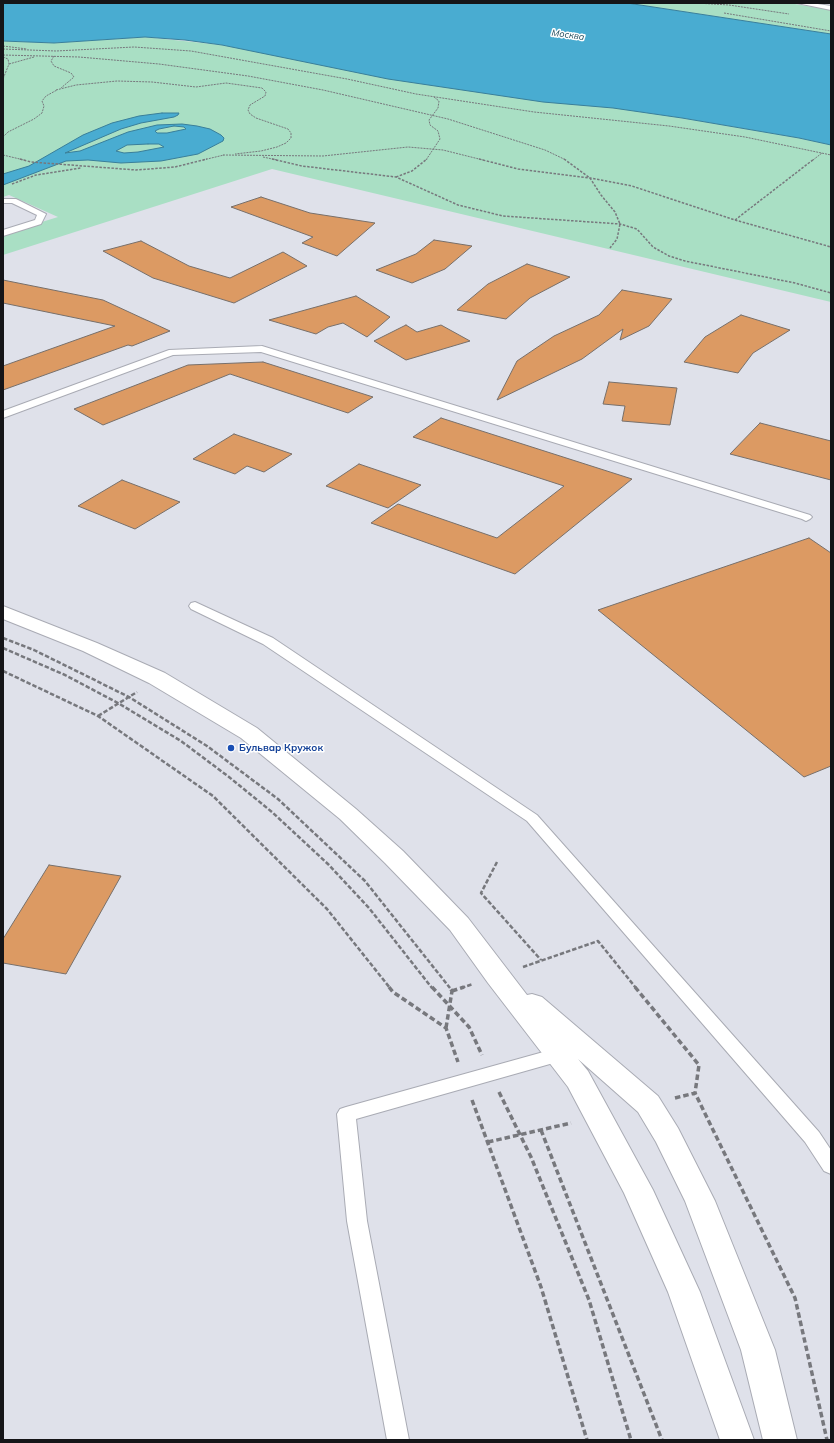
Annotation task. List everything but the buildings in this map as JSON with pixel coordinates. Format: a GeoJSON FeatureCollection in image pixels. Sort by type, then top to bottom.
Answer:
{"type":"FeatureCollection","features":[{"type":"Feature","properties":{"kind":"street"},"geometry":{"type":"LineString","coordinates":[[3,612],[90,647],[157,678],[249,733],[348,814],[394,857],[459,924],[497,976],[572,1051],[648,1104],[668,1136],[700,1201],[758,1350],[780,1440]]}},
{"type":"Feature","properties":{"kind":"street"},"geometry":{"type":"LineString","coordinates":[[572,1051],[578,1079],[638,1190],[684,1292],[737,1440]]}},
{"type":"Feature","properties":{"kind":"lane"},"geometry":{"type":"LineString","coordinates":[[800,3],[831,8]]}},
{"type":"Feature","properties":{"kind":"lane"},"geometry":{"type":"LineString","coordinates":[[3,201],[13,201],[42,214],[38,222],[3,233]]}},
{"type":"Feature","properties":{"kind":"lane"},"geometry":{"type":"LineString","coordinates":[[3,415],[172,352],[262,349],[806,517]]}},
{"type":"Feature","properties":{"kind":"lane"},"geometry":{"type":"LineString","coordinates":[[194,606],[268,641],[532,818],[812,1137],[831,1166]]}},
{"type":"Feature","properties":{"kind":"lane"},"geometry":{"type":"LineString","coordinates":[[398,1440],[357,1221],[346,1114],[572,1051]]}},
{"type":"Feature","properties":{"kind":"path"},"geometry":{"type":"LineString","coordinates":[[696,3],[729,5],[790,14]]}},
{"type":"Feature","properties":{"kind":"path"},"geometry":{"type":"LineString","coordinates":[[725,3],[729,5]]}},
{"type":"Feature","properties":{"kind":"path"},"geometry":{"type":"LineString","coordinates":[[724,13],[831,31]]}},
{"type":"Feature","properties":{"kind":"path"},"geometry":{"type":"LineString","coordinates":[[3,46],[38,51]]}},
{"type":"Feature","properties":{"kind":"path"},"geometry":{"type":"LineString","coordinates":[[3,49],[56,51],[134,47],[191,51],[248,60],[433,96],[534,112],[669,126],[745,137],[831,155]]}},
{"type":"Feature","properties":{"kind":"path"},"geometry":{"type":"LineString","coordinates":[[3,56],[54,56],[159,64],[248,76],[323,90],[433,115],[545,150],[570,162],[590,178],[601,195],[615,212],[620,224],[617,239],[610,248]]}},
{"type":"Feature","properties":{"kind":"path"},"geometry":{"type":"LineString","coordinates":[[3,56],[8,59],[9,64],[3,79]]}},
{"type":"Feature","properties":{"kind":"path"},"geometry":{"type":"LineString","coordinates":[[9,64],[23,59],[43,56]]}},
{"type":"Feature","properties":{"kind":"path"},"geometry":{"type":"LineString","coordinates":[[3,137],[8,132],[34,119],[42,113],[44,106],[42,101],[46,96],[66,85],[74,77],[71,73],[54,66],[51,62],[54,56]]}},
{"type":"Feature","properties":{"kind":"path"},"geometry":{"type":"LineString","coordinates":[[3,155],[31,162],[58,165],[155,169],[175,167],[223,155],[261,151],[277,147],[286,143],[291,138],[291,133],[288,129],[256,118],[250,114],[248,110],[250,105],[265,96],[266,92],[262,88],[256,86],[237,83],[182,86],[152,82],[117,81],[76,85],[56,90]]}},
{"type":"Feature","properties":{"kind":"path"},"geometry":{"type":"LineString","coordinates":[[396,177],[412,171],[426,160],[435,149],[440,139],[438,131],[430,125],[429,120],[438,108],[439,101],[433,96]]}},
{"type":"Feature","properties":{"kind":"path"},"geometry":{"type":"LineString","coordinates":[[223,155],[323,156],[408,147],[435,149],[460,153],[518,169],[590,178],[632,186],[735,220],[831,247]]}},
{"type":"Feature","properties":{"kind":"path"},"geometry":{"type":"LineString","coordinates":[[735,220],[822,153]]}},
{"type":"Feature","properties":{"kind":"path"},"geometry":{"type":"LineString","coordinates":[[258,156],[302,166],[396,177],[458,205],[503,216],[620,224],[637,229],[654,247],[669,256],[685,261],[752,273],[831,293]]}},
{"type":"Feature","properties":{"kind":"path"},"geometry":{"type":"LineString","coordinates":[[9,185],[36,175],[87,167]]}},
{"type":"Feature","properties":{"kind":"path"},"geometry":{"type":"LineString","coordinates":[[3,638],[34,650],[129,697],[207,746],[278,799],[365,881],[452,991],[446,1028],[540,1287],[587,1440]]}},
{"type":"Feature","properties":{"kind":"path"},"geometry":{"type":"LineString","coordinates":[[3,648],[65,675],[119,704],[181,741],[229,777],[272,812],[329,865],[369,908],[427,982],[469,1027],[531,1157],[589,1300],[632,1440]]}},
{"type":"Feature","properties":{"kind":"path"},"geometry":{"type":"LineString","coordinates":[[3,671],[98,716],[213,796],[327,909],[393,992],[446,1028]]}},
{"type":"Feature","properties":{"kind":"path"},"geometry":{"type":"LineString","coordinates":[[98,716],[119,704],[157,678]]}},
{"type":"Feature","properties":{"kind":"path"},"geometry":{"type":"LineString","coordinates":[[497,862],[481,893],[541,960]]}},
{"type":"Feature","properties":{"kind":"path"},"geometry":{"type":"LineString","coordinates":[[497,976],[598,941],[699,1065],[696,1093]]}},
{"type":"Feature","properties":{"kind":"path"},"geometry":{"type":"LineString","coordinates":[[541,1130],[662,1440]]}},
{"type":"Feature","properties":{"kind":"green space"},"geometry":{"type":"Polygon","coordinates":[[[627,3],[789,3],[831,10],[831,34],[627,3]]]}},
{"type":"Feature","properties":{"kind":"green space"},"geometry":{"type":"Polygon","coordinates":[[[145,37],[222,45],[682,118],[831,145],[831,302],[272,169],[3,255],[3,234],[58,217],[9,195],[3,197],[3,41],[54,43],[145,37]]]}},
{"type":"Feature","properties":{"kind":"water","name":"Москва"},"geometry":{"type":"Polygon","coordinates":[[[3,3],[627,3],[831,34],[831,145],[682,118],[613,108],[543,102],[388,79],[222,45],[185,40],[145,37],[54,43],[3,41],[3,3]]]}},
{"type":"Feature","properties":{"kind":"water"},"geometry":{"type":"Polygon","coordinates":[[[162,113],[179,113],[174,117],[141,123],[121,129],[65,153],[80,151],[128,132],[157,125],[182,124],[197,126],[210,129],[224,138],[223,141],[198,154],[161,161],[121,163],[88,160],[66,161],[3,185],[3,174],[29,166],[83,135],[112,123],[139,116],[162,113]],[[174,126],[155,131],[157,133],[167,133],[186,129],[184,127],[174,126]],[[159,144],[127,145],[116,151],[124,153],[138,152],[164,147],[159,144]]]}},
{"type":"Feature","properties":{"kind":"place","name":"Бульвар Кружок"},"geometry":{"type":"Point","coordinates":[231,748]}}]}
